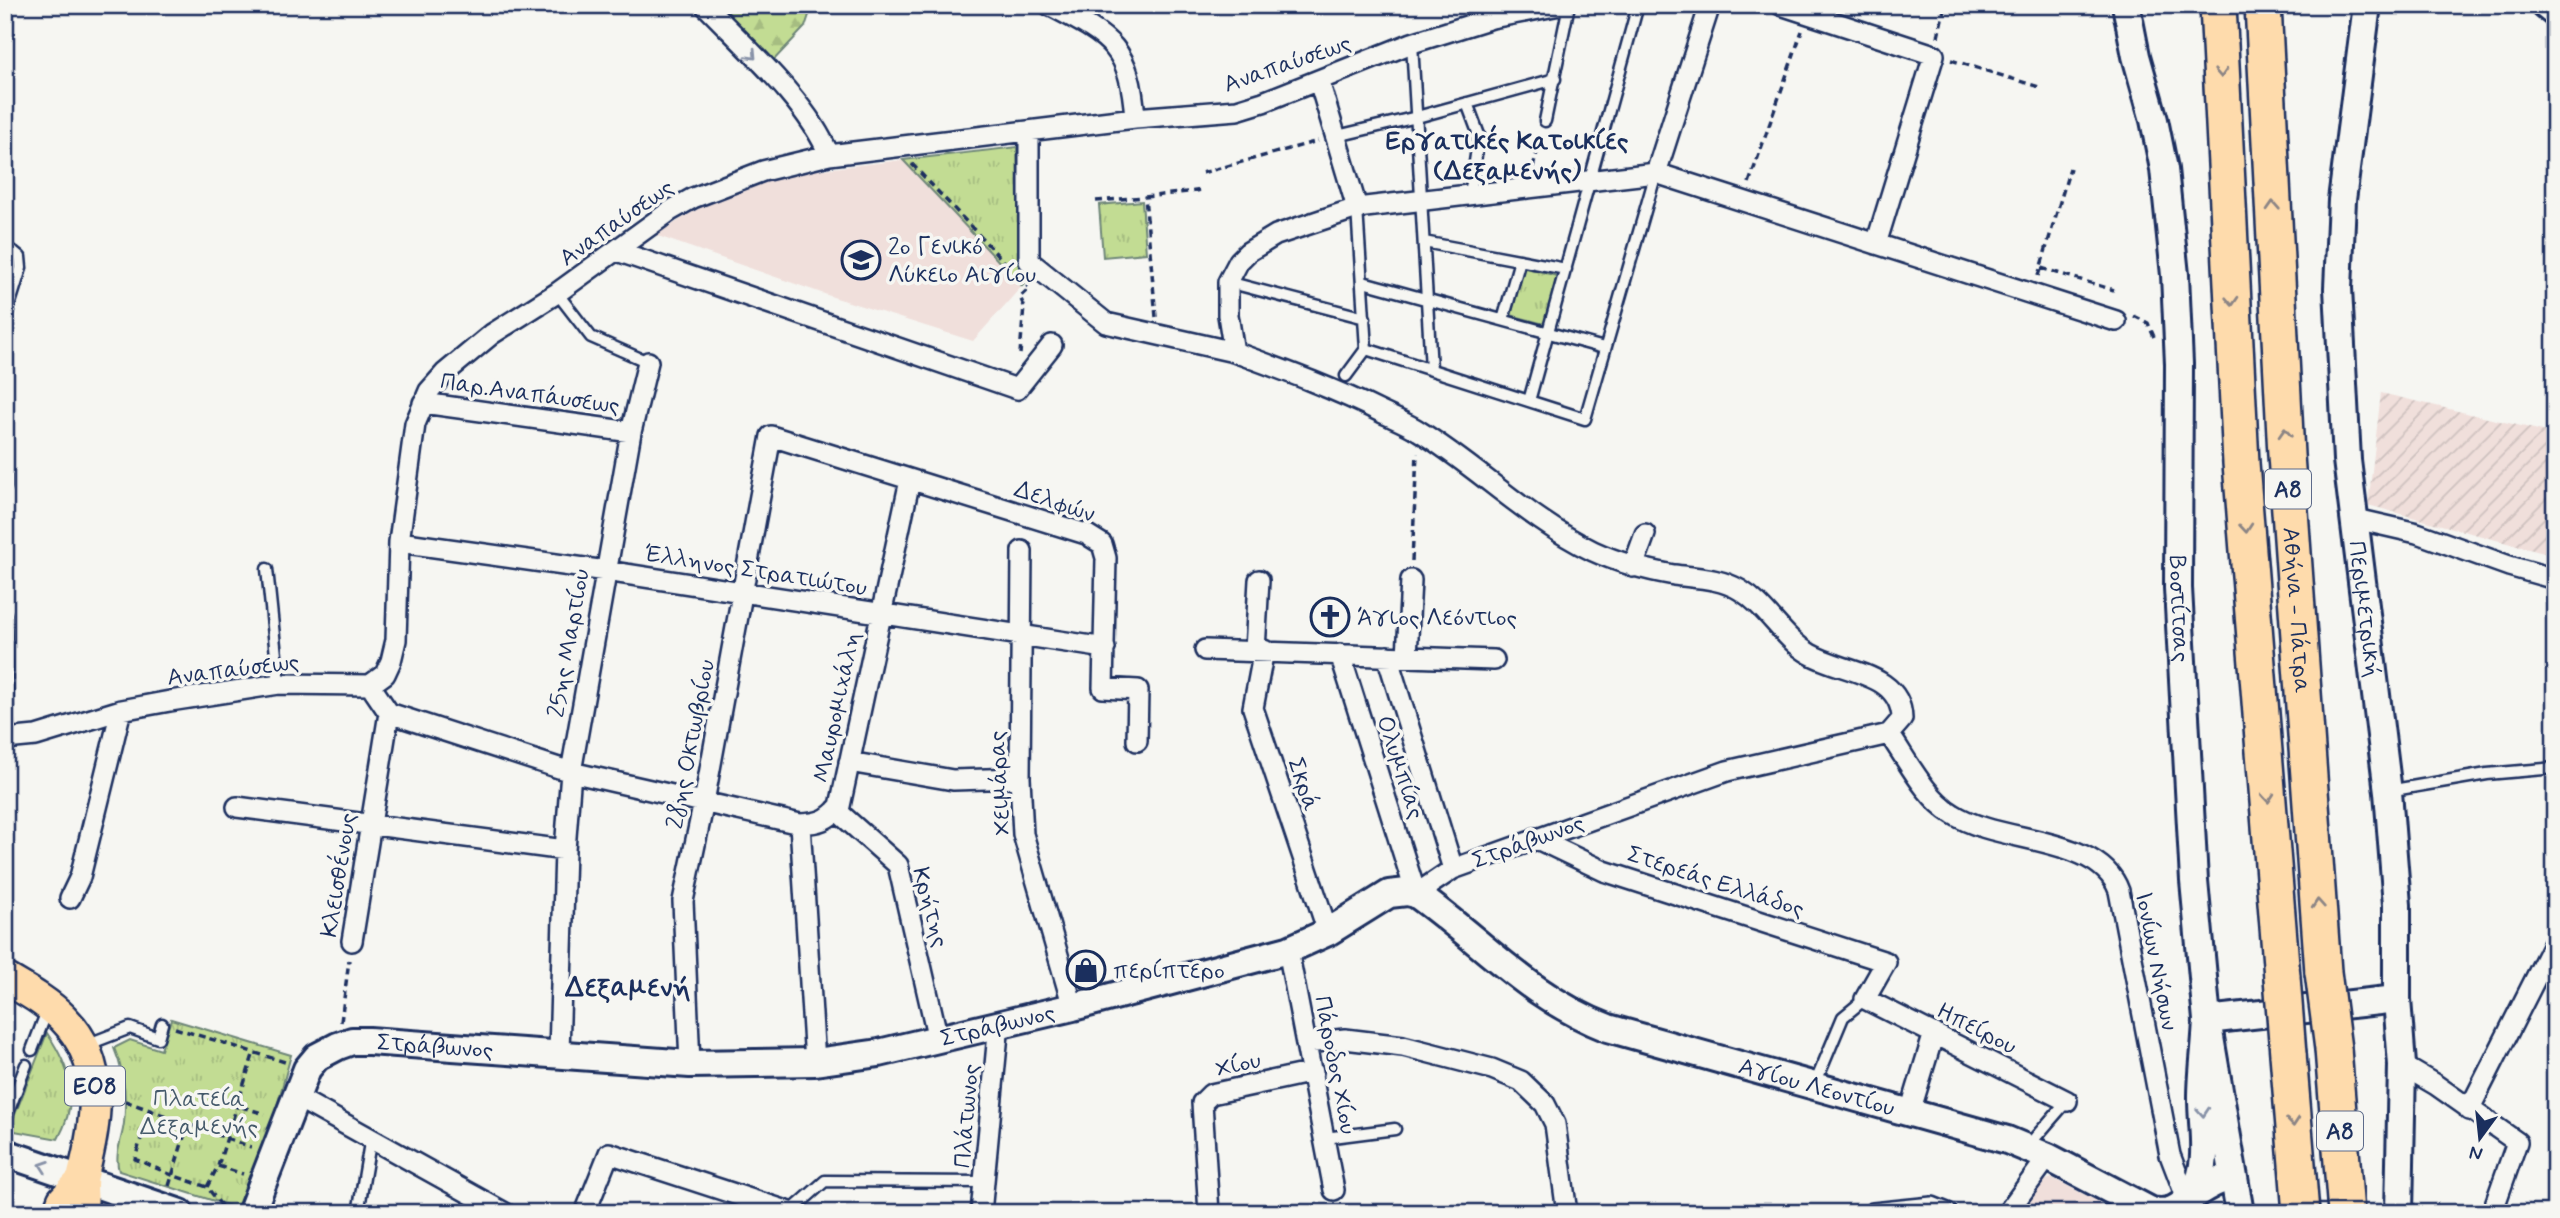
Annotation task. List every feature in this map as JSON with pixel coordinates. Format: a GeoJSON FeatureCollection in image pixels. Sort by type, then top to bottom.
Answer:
{"type":"FeatureCollection","features":[{"type":"Feature","properties":{"kind":"highway","name":"Αθήνα - Πάτρα"},"geometry":{"type":"LineString","coordinates":[[2218,5],[2241,463],[2301,1213]]}},
{"type":"Feature","properties":{"kind":"highway","name":"Αθήνα - Πάτρα"},"geometry":{"type":"LineString","coordinates":[[2263,5],[2286,455],[2323,972],[2333,1049],[2346,1213]]}},
{"type":"Feature","properties":{"kind":"main road","name":"ΕΟ8"},"geometry":{"type":"LineString","coordinates":[[5,978],[49,1006],[69,1025],[83,1046],[94,1071],[96,1099],[91,1141],[82,1180],[81,1213]]}},
{"type":"Feature","properties":{"kind":"main road","name":"ΕΟ8"},"geometry":{"type":"LineString","coordinates":[[58,1213],[63,1200],[82,1180]]}},
{"type":"Feature","properties":{"kind":"street"},"geometry":{"type":"LineString","coordinates":[[705,5],[799,105],[822,137],[830,155]]}},
{"type":"Feature","properties":{"kind":"street"},"geometry":{"type":"LineString","coordinates":[[1049,5],[1089,26],[1104,37],[1120,55],[1128,69],[1133,88],[1135,118]]}},
{"type":"Feature","properties":{"kind":"street","name":"Αναπαύσεως"},"geometry":{"type":"LineString","coordinates":[[7,739],[36,736],[121,710],[279,684],[370,685],[385,674],[396,640],[399,542],[415,424],[429,390],[492,334],[557,293],[670,211],[693,198],[763,171],[830,155],[1135,118],[1237,110],[1412,43],[1492,18],[1560,5]]}},
{"type":"Feature","properties":{"kind":"street"},"geometry":{"type":"LineString","coordinates":[[1656,173],[1710,5]]}},
{"type":"Feature","properties":{"kind":"street"},"geometry":{"type":"LineString","coordinates":[[1781,5],[1934,55],[1876,244]]}},
{"type":"Feature","properties":{"kind":"street","name":"Βοστίτσας"},"geometry":{"type":"LineString","coordinates":[[2126,5],[2164,169],[2175,275],[2179,364],[2178,588],[2201,975],[2240,1213]]}},
{"type":"Feature","properties":{"kind":"street","name":"Περιμετρική"},"geometry":{"type":"LineString","coordinates":[[2367,5],[2342,200],[2337,288],[2347,460],[2388,792],[2396,905],[2397,999],[2402,1065],[2399,1213]]}},
{"type":"Feature","properties":{"kind":"street"},"geometry":{"type":"LineString","coordinates":[[2545,5],[2555,13]]}},
{"type":"Feature","properties":{"kind":"street"},"geometry":{"type":"LineString","coordinates":[[1319,80],[1357,208]]}},
{"type":"Feature","properties":{"kind":"street"},"geometry":{"type":"LineString","coordinates":[[1029,132],[1029,261],[1106,323],[1234,352],[1318,383],[1418,430],[1543,523],[1591,550],[1633,567],[1719,581],[1744,592],[1802,649],[1824,661],[1873,678],[1896,695],[1901,703],[1902,719],[1889,734]]}},
{"type":"Feature","properties":{"kind":"street"},"geometry":{"type":"LineString","coordinates":[[1234,352],[1228,315],[1228,282],[1239,261],[1248,252],[1276,235],[1357,208],[1656,173],[2032,294],[2123,318]]}},
{"type":"Feature","properties":{"kind":"street"},"geometry":{"type":"LineString","coordinates":[[617,251],[1017,388],[1052,345]]}},
{"type":"Feature","properties":{"kind":"street","name":"25ης Μαρτίου"},"geometry":{"type":"LineString","coordinates":[[559,1053],[565,850],[571,772],[631,432],[648,362]]}},
{"type":"Feature","properties":{"kind":"street","name":"Παρ.Αναπάυσεως"},"geometry":{"type":"LineString","coordinates":[[423,402],[631,432]]}},
{"type":"Feature","properties":{"kind":"street","name":"Δελφών"},"geometry":{"type":"LineString","coordinates":[[771,436],[1086,534],[1101,544],[1106,558],[1103,688],[1139,690],[1137,741]]}},
{"type":"Feature","properties":{"kind":"street","name":"28ης Οκτωβρίου"},"geometry":{"type":"LineString","coordinates":[[690,1064],[683,901],[704,802],[771,436]]}},
{"type":"Feature","properties":{"kind":"street","name":"Μαυρομιχάλη"},"geometry":{"type":"LineString","coordinates":[[833,814],[840,806],[910,480]]}},
{"type":"Feature","properties":{"kind":"street"},"geometry":{"type":"LineString","coordinates":[[2356,519],[2417,533],[2509,566],[2555,579]]}},
{"type":"Feature","properties":{"kind":"street"},"geometry":{"type":"LineString","coordinates":[[1633,567],[1645,534]]}},
{"type":"Feature","properties":{"kind":"street","name":"Έλληνος Στρατιώτου"},"geometry":{"type":"LineString","coordinates":[[399,542],[1105,648]]}},
{"type":"Feature","properties":{"kind":"street","name":"Χειμάρας"},"geometry":{"type":"LineString","coordinates":[[1022,551],[1020,778],[1023,834],[1073,1007]]}},
{"type":"Feature","properties":{"kind":"street","name":"Σκρά"},"geometry":{"type":"LineString","coordinates":[[1259,580],[1260,650],[1253,708],[1328,932]]}},
{"type":"Feature","properties":{"kind":"street"},"geometry":{"type":"LineString","coordinates":[[1407,656],[1411,580]]}},
{"type":"Feature","properties":{"kind":"street"},"geometry":{"type":"LineString","coordinates":[[1205,650],[1494,660]]}},
{"type":"Feature","properties":{"kind":"street","name":"Ολυμπίας"},"geometry":{"type":"LineString","coordinates":[[1340,654],[1416,894]]}},
{"type":"Feature","properties":{"kind":"street"},"geometry":{"type":"LineString","coordinates":[[1387,656],[1453,869]]}},
{"type":"Feature","properties":{"kind":"street"},"geometry":{"type":"LineString","coordinates":[[370,685],[389,713],[571,772],[800,824],[821,823],[833,814]]}},
{"type":"Feature","properties":{"kind":"street"},"geometry":{"type":"LineString","coordinates":[[71,898],[80,877],[121,710]]}},
{"type":"Feature","properties":{"kind":"street","name":"Κλεισθένους"},"geometry":{"type":"LineString","coordinates":[[352,941],[389,713]]}},
{"type":"Feature","properties":{"kind":"street","name":"Στράβωνος"},"geometry":{"type":"LineString","coordinates":[[307,1069],[317,1058],[352,1041],[690,1064],[814,1062],[878,1053],[1073,1007],[1288,950],[1328,932],[1389,894],[1416,894],[1453,869],[1535,838],[1727,771],[1889,734]]}},
{"type":"Feature","properties":{"kind":"street","name":"Ιονίων Νήσων"},"geometry":{"type":"LineString","coordinates":[[1889,734],[1931,795],[1955,816],[1989,831],[2080,853],[2098,862],[2111,874],[2119,891],[2170,1155],[2176,1207]]}},
{"type":"Feature","properties":{"kind":"street"},"geometry":{"type":"LineString","coordinates":[[849,762],[953,780],[1020,778]]}},
{"type":"Feature","properties":{"kind":"street"},"geometry":{"type":"LineString","coordinates":[[237,807],[565,850]]}},
{"type":"Feature","properties":{"kind":"street","name":"Κρήτης"},"geometry":{"type":"LineString","coordinates":[[833,814],[898,865],[938,1040]]}},
{"type":"Feature","properties":{"kind":"street"},"geometry":{"type":"LineString","coordinates":[[800,824],[814,1062]]}},
{"type":"Feature","properties":{"kind":"street","name":"Στερεάς Ελλάδος"},"geometry":{"type":"LineString","coordinates":[[1535,838],[1604,870],[1885,962],[1865,999]]}},
{"type":"Feature","properties":{"kind":"street","name":"Αγίου Λεοντίου"},"geometry":{"type":"LineString","coordinates":[[1416,894],[1543,995],[1575,1015],[1608,1028],[1814,1084],[2037,1152],[2146,1209],[2176,1207]]}},
{"type":"Feature","properties":{"kind":"street"},"geometry":{"type":"LineString","coordinates":[[2469,1110],[2555,940]]}},
{"type":"Feature","properties":{"kind":"street","name":"Πάροδος Χίου"},"geometry":{"type":"LineString","coordinates":[[1288,950],[1334,1190]]}},
{"type":"Feature","properties":{"kind":"street","name":"Ηπείρου"},"geometry":{"type":"LineString","coordinates":[[1865,999],[2067,1101]]}},
{"type":"Feature","properties":{"kind":"street"},"geometry":{"type":"LineString","coordinates":[[2176,1207],[2200,1182],[2204,1165],[2202,1101],[2207,1020],[2397,999]]}},
{"type":"Feature","properties":{"kind":"street","name":"Πλάτωνος"},"geometry":{"type":"LineString","coordinates":[[981,1213],[999,1023]]}},
{"type":"Feature","properties":{"kind":"street"},"geometry":{"type":"LineString","coordinates":[[1910,1112],[1934,1033]]}},
{"type":"Feature","properties":{"kind":"street"},"geometry":{"type":"LineString","coordinates":[[1307,1043],[1345,1039],[1404,1046],[1492,1069],[1521,1081],[1545,1104],[1555,1124],[1567,1213]]}},
{"type":"Feature","properties":{"kind":"street"},"geometry":{"type":"LineString","coordinates":[[2402,1065],[2436,1085],[2517,1142],[2492,1213]]}},
{"type":"Feature","properties":{"kind":"street"},"geometry":{"type":"LineString","coordinates":[[251,1213],[307,1069]]}},
{"type":"Feature","properties":{"kind":"street","name":"Χίου"},"geometry":{"type":"LineString","coordinates":[[1209,1213],[1202,1102],[1211,1094],[1313,1072]]}},
{"type":"Feature","properties":{"kind":"street"},"geometry":{"type":"LineString","coordinates":[[296,1097],[371,1137],[479,1206],[505,1213]]}},
{"type":"Feature","properties":{"kind":"street"},"geometry":{"type":"LineString","coordinates":[[2007,1213],[2037,1152]]}},
{"type":"Feature","properties":{"kind":"street"},"geometry":{"type":"LineString","coordinates":[[5,1153],[180,1213]]}},
{"type":"Feature","properties":{"kind":"street"},"geometry":{"type":"LineString","coordinates":[[585,1213],[609,1153],[791,1212]]}},
{"type":"Feature","properties":{"kind":"street"},"geometry":{"type":"LineString","coordinates":[[2176,1207],[2217,1181],[2233,1176]]}},
{"type":"Feature","properties":{"kind":"street"},"geometry":{"type":"LineString","coordinates":[[1873,1213],[1933,1207],[1947,1213]]}},
{"type":"Feature","properties":{"kind":"lane"},"geometry":{"type":"LineString","coordinates":[[1545,121],[1569,5]]}},
{"type":"Feature","properties":{"kind":"lane"},"geometry":{"type":"LineString","coordinates":[[1529,401],[1638,5]]}},
{"type":"Feature","properties":{"kind":"lane"},"geometry":{"type":"LineString","coordinates":[[1412,43],[1431,369]]}},
{"type":"Feature","properties":{"kind":"lane"},"geometry":{"type":"LineString","coordinates":[[1336,136],[1555,79]]}},
{"type":"Feature","properties":{"kind":"lane"},"geometry":{"type":"LineString","coordinates":[[1467,103],[1479,135],[1470,195]]}},
{"type":"Feature","properties":{"kind":"lane"},"geometry":{"type":"LineString","coordinates":[[1366,349],[1585,419],[1656,173]]}},
{"type":"Feature","properties":{"kind":"lane"},"geometry":{"type":"LineString","coordinates":[[1346,376],[1366,349],[1357,208]]}},
{"type":"Feature","properties":{"kind":"lane"},"geometry":{"type":"LineString","coordinates":[[1424,242],[1566,269]]}},
{"type":"Feature","properties":{"kind":"lane"},"geometry":{"type":"LineString","coordinates":[[5,249],[15,251],[20,257],[21,268],[5,319]]}},
{"type":"Feature","properties":{"kind":"lane"},"geometry":{"type":"LineString","coordinates":[[1503,320],[1520,260]]}},
{"type":"Feature","properties":{"kind":"lane"},"geometry":{"type":"LineString","coordinates":[[1228,282],[1365,318]]}},
{"type":"Feature","properties":{"kind":"lane"},"geometry":{"type":"LineString","coordinates":[[1363,282],[1604,348]]}},
{"type":"Feature","properties":{"kind":"lane","name":"25ης Μαρτίου"},"geometry":{"type":"LineString","coordinates":[[557,293],[591,337],[648,362]]}},
{"type":"Feature","properties":{"kind":"lane"},"geometry":{"type":"LineString","coordinates":[[5,475],[5,488]]}},
{"type":"Feature","properties":{"kind":"lane"},"geometry":{"type":"LineString","coordinates":[[267,569],[279,684]]}},
{"type":"Feature","properties":{"kind":"lane"},"geometry":{"type":"LineString","coordinates":[[5,614],[7,739]]}},
{"type":"Feature","properties":{"kind":"lane"},"geometry":{"type":"LineString","coordinates":[[2388,792],[2487,774],[2555,768]]}},
{"type":"Feature","properties":{"kind":"lane"},"geometry":{"type":"LineString","coordinates":[[1814,1084],[1843,1017],[1865,999]]}},
{"type":"Feature","properties":{"kind":"lane"},"geometry":{"type":"LineString","coordinates":[[32,1049],[49,1006]]}},
{"type":"Feature","properties":{"kind":"lane"},"geometry":{"type":"LineString","coordinates":[[83,1046],[130,1028],[158,1038],[166,1025]]}},
{"type":"Feature","properties":{"kind":"lane"},"geometry":{"type":"LineString","coordinates":[[5,1121],[26,1065]]}},
{"type":"Feature","properties":{"kind":"lane"},"geometry":{"type":"LineString","coordinates":[[2037,1152],[2067,1101]]}},
{"type":"Feature","properties":{"kind":"lane"},"geometry":{"type":"LineString","coordinates":[[1325,1138],[1395,1129]]}},
{"type":"Feature","properties":{"kind":"lane"},"geometry":{"type":"LineString","coordinates":[[358,1213],[371,1137]]}},
{"type":"Feature","properties":{"kind":"lane"},"geometry":{"type":"LineString","coordinates":[[791,1212],[825,1181],[985,1182]]}},
{"type":"Feature","properties":{"kind":"path"},"geometry":{"type":"LineString","coordinates":[[1945,5],[1934,55],[2039,87]]}},
{"type":"Feature","properties":{"kind":"path"},"geometry":{"type":"LineString","coordinates":[[1743,201],[1808,14]]}},
{"type":"Feature","properties":{"kind":"path"},"geometry":{"type":"LineString","coordinates":[[1528,188],[1545,121]]}},
{"type":"Feature","properties":{"kind":"path"},"geometry":{"type":"LineString","coordinates":[[1202,173],[1336,136]]}},
{"type":"Feature","properties":{"kind":"path"},"geometry":{"type":"LineString","coordinates":[[895,149],[1011,269]]}},
{"type":"Feature","properties":{"kind":"path"},"geometry":{"type":"LineString","coordinates":[[2032,294],[2070,168]]}},
{"type":"Feature","properties":{"kind":"path"},"geometry":{"type":"LineString","coordinates":[[1096,201],[1204,190]]}},
{"type":"Feature","properties":{"kind":"path"},"geometry":{"type":"LineString","coordinates":[[1145,197],[1158,336]]}},
{"type":"Feature","properties":{"kind":"path"},"geometry":{"type":"LineString","coordinates":[[2041,268],[2114,290]]}},
{"type":"Feature","properties":{"kind":"path"},"geometry":{"type":"LineString","coordinates":[[1017,388],[1024,306],[1020,297],[1029,288],[1024,284]]}},
{"type":"Feature","properties":{"kind":"path"},"geometry":{"type":"LineString","coordinates":[[2123,318],[2148,323],[2163,358],[2179,364]]}},
{"type":"Feature","properties":{"kind":"path"},"geometry":{"type":"LineString","coordinates":[[1411,580],[1416,458]]}},
{"type":"Feature","properties":{"kind":"path","name":"Κλεισθένους"},"geometry":{"type":"LineString","coordinates":[[338,1046],[352,941]]}},
{"type":"Feature","properties":{"kind":"path"},"geometry":{"type":"LineString","coordinates":[[166,1025],[307,1069]]}},
{"type":"Feature","properties":{"kind":"path"},"geometry":{"type":"LineString","coordinates":[[206,1187],[218,1166],[254,1052]]}},
{"type":"Feature","properties":{"kind":"path"},"geometry":{"type":"LineString","coordinates":[[219,1100],[287,1122]]}},
{"type":"Feature","properties":{"kind":"path"},"geometry":{"type":"LineString","coordinates":[[125,1101],[253,1148]]}},
{"type":"Feature","properties":{"kind":"path"},"geometry":{"type":"LineString","coordinates":[[149,1111],[135,1159],[206,1187],[227,1213]]}},
{"type":"Feature","properties":{"kind":"path"},"geometry":{"type":"LineString","coordinates":[[169,1188],[188,1125]]}},
{"type":"Feature","properties":{"kind":"path"},"geometry":{"type":"LineString","coordinates":[[218,1166],[255,1178]]}},
{"type":"Feature","properties":{"kind":"shaded area","name":"2ο Γενικό Λύκειο Αιγίου"},"geometry":{"type":"Polygon","coordinates":[[[903,160],[1022,286],[973,341],[833,297],[655,235],[701,207],[772,180],[816,170],[903,160]]]}},
{"type":"Feature","properties":{"kind":"shaded area"},"geometry":{"type":"Polygon","coordinates":[[[2381,393],[2555,434],[2555,556],[2368,505],[2381,393]]]}},
{"type":"Feature","properties":{"kind":"shaded area"},"geometry":{"type":"Polygon","coordinates":[[[2052,1178],[2101,1203],[2097,1213],[2021,1213],[2044,1181],[2052,1178]]]}},
{"type":"Feature","properties":{"kind":"green space"},"geometry":{"type":"Polygon","coordinates":[[[693,5],[812,6],[805,27],[771,63],[749,64],[693,5]]]}},
{"type":"Feature","properties":{"kind":"green space"},"geometry":{"type":"Polygon","coordinates":[[[1017,147],[1019,261],[1032,276],[1022,286],[903,160],[1017,147]]]}},
{"type":"Feature","properties":{"kind":"green space"},"geometry":{"type":"Polygon","coordinates":[[[1142,201],[1146,253],[1103,257],[1099,205],[1142,201]]]}},
{"type":"Feature","properties":{"kind":"green space"},"geometry":{"type":"Polygon","coordinates":[[[1523,267],[1557,276],[1544,324],[1510,315],[1523,267]]]}},
{"type":"Feature","properties":{"kind":"green space","name":"Πλατεία Δεξαμενής"},"geometry":{"type":"Polygon","coordinates":[[[171,1019],[291,1055],[274,1117],[243,1210],[119,1171],[117,1159],[124,1123],[125,1094],[114,1048],[130,1040],[161,1050],[171,1019]]]}},
{"type":"Feature","properties":{"kind":"green space"},"geometry":{"type":"Polygon","coordinates":[[[47,1033],[62,1059],[70,1084],[69,1110],[58,1139],[9,1130],[47,1033]]]}},
{"type":"Feature","properties":{"kind":"place","name":"2ο Γενικό Λύκειο Αιγίου"},"geometry":{"type":"Point","coordinates":[861,260]}},
{"type":"Feature","properties":{"kind":"place","name":"Άγιος Λεόντιος"},"geometry":{"type":"Point","coordinates":[1330,617]}},
{"type":"Feature","properties":{"kind":"place","name":"περίπτερο"},"geometry":{"type":"Point","coordinates":[1086,970]}},
{"type":"Feature","properties":{"kind":"district","name":"Εργατικές Κατοικίες (Δεξαμενής)"},"geometry":{"type":"Point","coordinates":[1507,155]}},
{"type":"Feature","properties":{"kind":"district","name":"Δεξαμενή"},"geometry":{"type":"Point","coordinates":[628,986]}}]}
